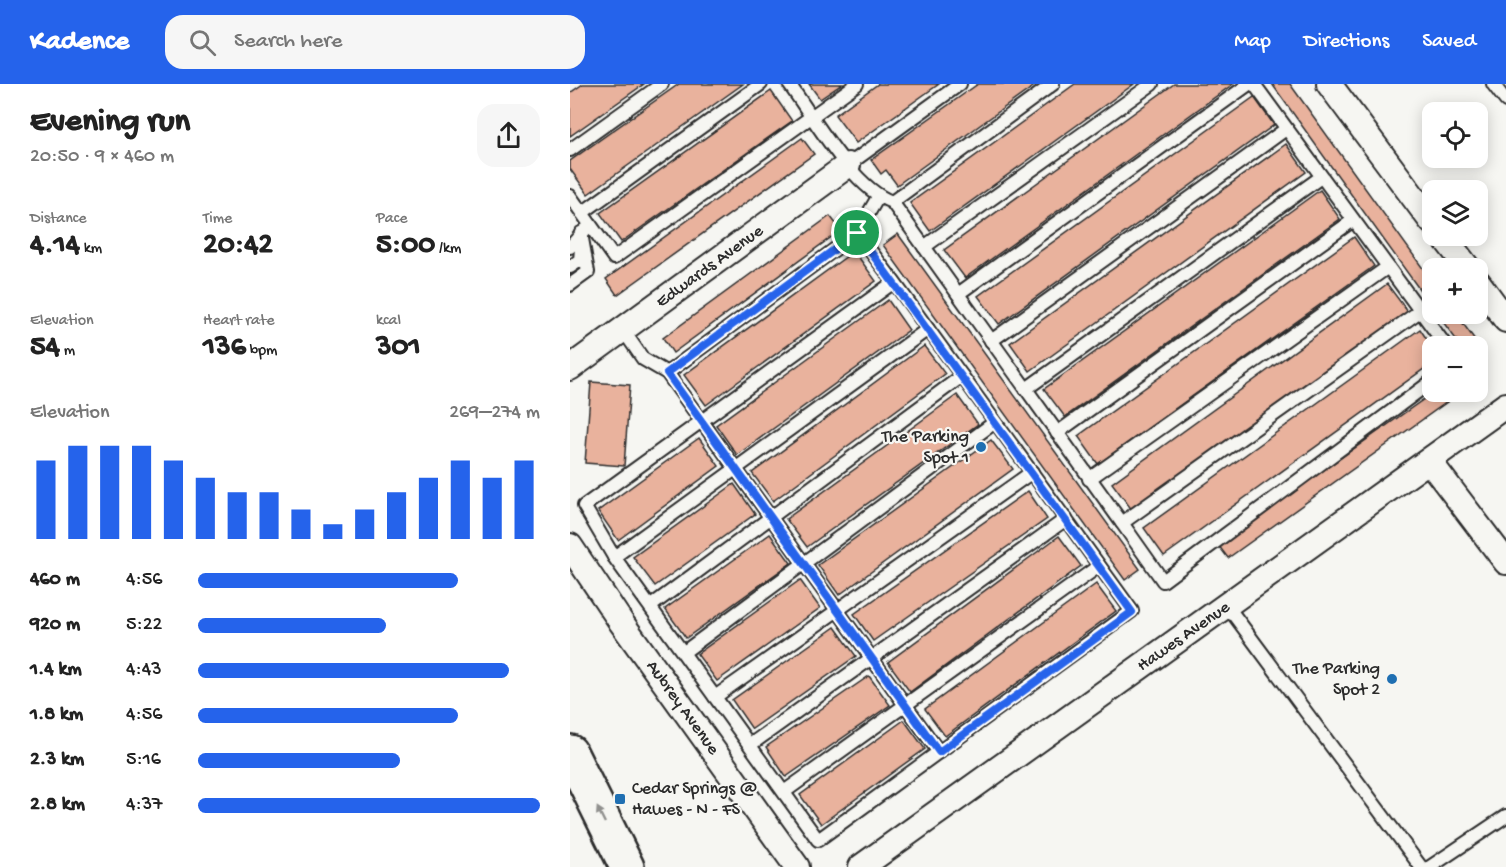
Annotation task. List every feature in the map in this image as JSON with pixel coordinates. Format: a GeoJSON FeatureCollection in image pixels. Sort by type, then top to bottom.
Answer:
{"type":"FeatureCollection","features":[{"type":"Feature","properties":{"kind":"main road"},"geometry":{"type":"LineString","coordinates":[[570,752],[627,867]]}},
{"type":"Feature","properties":{"kind":"street"},"geometry":{"type":"LineString","coordinates":[[1329,84],[1422,209]]}},
{"type":"Feature","properties":{"kind":"street","name":"Edwards Avenue"},"geometry":{"type":"LineString","coordinates":[[570,368],[848,165]]}},
{"type":"Feature","properties":{"kind":"street"},"geometry":{"type":"LineString","coordinates":[[1451,246],[1460,258]]}},
{"type":"Feature","properties":{"kind":"street"},"geometry":{"type":"LineString","coordinates":[[1488,296],[1506,320]]}},
{"type":"Feature","properties":{"kind":"street","name":"Hawes Avenue"},"geometry":{"type":"LineString","coordinates":[[861,867],[1228,607],[1506,405]]}},
{"type":"Feature","properties":{"kind":"street"},"geometry":{"type":"LineString","coordinates":[[1430,462],[1506,562]]}},
{"type":"Feature","properties":{"kind":"street","name":"Aubrey Avenue"},"geometry":{"type":"LineString","coordinates":[[570,546],[621,622],[798,867]]}},
{"type":"Feature","properties":{"kind":"lane"},"geometry":{"type":"LineString","coordinates":[[570,150],[662,84]]}},
{"type":"Feature","properties":{"kind":"lane"},"geometry":{"type":"LineString","coordinates":[[570,247],[578,230],[582,213],[760,84]]}},
{"type":"Feature","properties":{"kind":"lane"},"geometry":{"type":"LineString","coordinates":[[789,84],[848,165],[878,197],[892,202],[1163,581],[1422,388]]}},
{"type":"Feature","properties":{"kind":"lane"},"geometry":{"type":"LineString","coordinates":[[578,230],[614,258],[857,84]]}},
{"type":"Feature","properties":{"kind":"lane"},"geometry":{"type":"LineString","coordinates":[[848,165],[960,84]]}},
{"type":"Feature","properties":{"kind":"lane"},"geometry":{"type":"LineString","coordinates":[[892,202],[1053,84]]}},
{"type":"Feature","properties":{"kind":"lane"},"geometry":{"type":"LineString","coordinates":[[924,247],[1152,84]]}},
{"type":"Feature","properties":{"kind":"lane"},"geometry":{"type":"LineString","coordinates":[[958,294],[1249,84]]}},
{"type":"Feature","properties":{"kind":"lane"},"geometry":{"type":"LineString","coordinates":[[1254,84],[1352,221],[1439,336]]}},
{"type":"Feature","properties":{"kind":"lane"},"geometry":{"type":"LineString","coordinates":[[1493,84],[1506,101]]}},
{"type":"Feature","properties":{"kind":"lane"},"geometry":{"type":"LineString","coordinates":[[991,341],[1286,129]]}},
{"type":"Feature","properties":{"kind":"lane"},"geometry":{"type":"LineString","coordinates":[[1026,389],[1321,177]]}},
{"type":"Feature","properties":{"kind":"lane"},"geometry":{"type":"LineString","coordinates":[[570,196],[582,213]]}},
{"type":"Feature","properties":{"kind":"lane"},"geometry":{"type":"LineString","coordinates":[[667,373],[857,233],[878,197]]}},
{"type":"Feature","properties":{"kind":"lane"},"geometry":{"type":"LineString","coordinates":[[1057,433],[1352,221]]}},
{"type":"Feature","properties":{"kind":"lane"},"geometry":{"type":"LineString","coordinates":[[570,267],[580,260],[578,230]]}},
{"type":"Feature","properties":{"kind":"lane"},"geometry":{"type":"LineString","coordinates":[[570,285],[588,272],[578,230]]}},
{"type":"Feature","properties":{"kind":"lane"},"geometry":{"type":"LineString","coordinates":[[857,233],[894,282],[1032,472],[1132,612],[818,840],[614,557],[584,506],[894,282]]}},
{"type":"Feature","properties":{"kind":"lane"},"geometry":{"type":"LineString","coordinates":[[1089,479],[1388,267]]}},
{"type":"Feature","properties":{"kind":"lane"},"geometry":{"type":"LineString","coordinates":[[1122,523],[1420,311]]}},
{"type":"Feature","properties":{"kind":"lane"},"geometry":{"type":"LineString","coordinates":[[614,557],[928,329]]}},
{"type":"Feature","properties":{"kind":"lane"},"geometry":{"type":"LineString","coordinates":[[623,330],[644,359],[667,373],[939,752]]}},
{"type":"Feature","properties":{"kind":"lane"},"geometry":{"type":"LineString","coordinates":[[651,606],[962,376]]}},
{"type":"Feature","properties":{"kind":"lane"},"geometry":{"type":"LineString","coordinates":[[684,652],[995,422]]}},
{"type":"Feature","properties":{"kind":"lane"},"geometry":{"type":"LineString","coordinates":[[715,697],[1032,472]]}},
{"type":"Feature","properties":{"kind":"lane"},"geometry":{"type":"LineString","coordinates":[[750,745],[1066,519]]}},
{"type":"Feature","properties":{"kind":"lane"},"geometry":{"type":"LineString","coordinates":[[784,792],[1099,566]]}},
{"type":"Feature","properties":{"kind":"lane"},"geometry":{"type":"LineString","coordinates":[[1228,607],[1421,867]]}},
{"type":"Feature","properties":{"kind":"lane"},"geometry":{"type":"LineString","coordinates":[[1430,867],[1506,816]]}},
{"type":"Feature","properties":{"kind":"building"},"geometry":{"type":"Polygon","coordinates":[[[583,84],[644,84],[570,136],[570,93],[583,84]]]}},
{"type":"Feature","properties":{"kind":"building"},"geometry":{"type":"Polygon","coordinates":[[[679,84],[743,84],[588,194],[570,169],[570,161],[679,84]]]}},
{"type":"Feature","properties":{"kind":"building"},"geometry":{"type":"Polygon","coordinates":[[[809,84],[842,84],[820,99],[809,84]]]}},
{"type":"Feature","properties":{"kind":"building"},"geometry":{"type":"Polygon","coordinates":[[[878,84],[939,84],[856,143],[835,115],[878,84]]]}},
{"type":"Feature","properties":{"kind":"building"},"geometry":{"type":"Polygon","coordinates":[[[978,84],[1037,84],[897,185],[886,170],[881,174],[871,160],[978,84]]]}},
{"type":"Feature","properties":{"kind":"building"},"geometry":{"type":"Polygon","coordinates":[[[1075,84],[1134,84],[930,231],[910,203],[1075,84]]]}},
{"type":"Feature","properties":{"kind":"building"},"geometry":{"type":"Polygon","coordinates":[[[1174,84],[1233,84],[965,278],[944,250],[1174,84]]]}},
{"type":"Feature","properties":{"kind":"building"},"geometry":{"type":"Polygon","coordinates":[[[1272,84],[1290,84],[1422,267],[1422,293],[1272,84]]]}},
{"type":"Feature","properties":{"kind":"building"},"geometry":{"type":"Polygon","coordinates":[[[771,91],[792,121],[621,242],[600,213],[771,91]]]}},
{"type":"Feature","properties":{"kind":"building"},"geometry":{"type":"Polygon","coordinates":[[[1254,97],[1274,125],[999,324],[978,296],[1254,97]]]}},
{"type":"Feature","properties":{"kind":"building"},"geometry":{"type":"Polygon","coordinates":[[[802,138],[814,154],[617,295],[606,279],[802,138]]]}},
{"type":"Feature","properties":{"kind":"building"},"geometry":{"type":"Polygon","coordinates":[[[1286,144],[1306,172],[1030,371],[1010,343],[1286,144]]]}},
{"type":"Feature","properties":{"kind":"building"},"geometry":{"type":"Polygon","coordinates":[[[1320,190],[1340,219],[1065,417],[1044,389],[1320,190]]]}},
{"type":"Feature","properties":{"kind":"building"},"geometry":{"type":"Polygon","coordinates":[[[830,216],[841,230],[673,353],[663,338],[830,216]]]}},
{"type":"Feature","properties":{"kind":"building"},"geometry":{"type":"Polygon","coordinates":[[[898,234],[1140,569],[1125,580],[883,245],[898,234]]]}},
{"type":"Feature","properties":{"kind":"building"},"geometry":{"type":"Polygon","coordinates":[[[1354,237],[1374,266],[1098,464],[1078,436],[1354,237]]]}},
{"type":"Feature","properties":{"kind":"building"},"geometry":{"type":"Polygon","coordinates":[[[854,251],[876,281],[706,405],[684,375],[854,251]]]}},
{"type":"Feature","properties":{"kind":"building"},"geometry":{"type":"Polygon","coordinates":[[[1387,284],[1408,312],[1132,510],[1112,483],[1387,284]]]}},
{"type":"Feature","properties":{"kind":"building"},"geometry":{"type":"Polygon","coordinates":[[[888,300],[909,330],[737,455],[716,425],[888,300]]]}},
{"type":"Feature","properties":{"kind":"building"},"geometry":{"type":"Polygon","coordinates":[[[1444,324],[1463,324],[1472,336],[1454,336],[1444,324]]]}},
{"type":"Feature","properties":{"kind":"building"},"geometry":{"type":"Polygon","coordinates":[[[1420,329],[1425,336],[1422,336],[1422,370],[1164,556],[1144,528],[1420,329]]]}},
{"type":"Feature","properties":{"kind":"building"},"geometry":{"type":"Polygon","coordinates":[[[924,346],[945,374],[773,501],[752,473],[924,346]]]}},
{"type":"Feature","properties":{"kind":"building"},"geometry":{"type":"Polygon","coordinates":[[[591,382],[630,385],[624,466],[585,463],[591,382]]]}},
{"type":"Feature","properties":{"kind":"building"},"geometry":{"type":"Polygon","coordinates":[[[957,395],[978,424],[807,547],[786,519],[957,395]]]}},
{"type":"Feature","properties":{"kind":"building"},"geometry":{"type":"Polygon","coordinates":[[[1422,400],[1447,402],[1228,558],[1218,545],[1422,400]]]}},
{"type":"Feature","properties":{"kind":"building"},"geometry":{"type":"Polygon","coordinates":[[[699,438],[719,466],[618,540],[598,511],[699,438]]]}},
{"type":"Feature","properties":{"kind":"building"},"geometry":{"type":"Polygon","coordinates":[[[991,440],[1013,469],[839,595],[818,565],[991,440]]]}},
{"type":"Feature","properties":{"kind":"building"},"geometry":{"type":"Polygon","coordinates":[[[734,484],[755,514],[655,586],[633,557],[734,484]]]}},
{"type":"Feature","properties":{"kind":"building"},"geometry":{"type":"Polygon","coordinates":[[[1028,491],[1047,519],[873,641],[854,614],[1028,491]]]}},
{"type":"Feature","properties":{"kind":"building"},"geometry":{"type":"Polygon","coordinates":[[[770,534],[791,563],[686,638],[665,609],[770,534]]]}},
{"type":"Feature","properties":{"kind":"building"},"geometry":{"type":"Polygon","coordinates":[[[1059,536],[1081,566],[910,692],[888,662],[1059,536]]]}},
{"type":"Feature","properties":{"kind":"building"},"geometry":{"type":"Polygon","coordinates":[[[800,580],[820,608],[717,681],[697,654],[800,580]]]}},
{"type":"Feature","properties":{"kind":"building"},"geometry":{"type":"Polygon","coordinates":[[[1096,584],[1116,611],[945,736],[925,709],[1096,584]]]}},
{"type":"Feature","properties":{"kind":"building"},"geometry":{"type":"Polygon","coordinates":[[[835,627],[856,656],[752,729],[732,700],[835,627]]]}},
{"type":"Feature","properties":{"kind":"building"},"geometry":{"type":"Polygon","coordinates":[[[869,676],[890,705],[786,777],[766,747],[869,676]]]}},
{"type":"Feature","properties":{"kind":"building"},"geometry":{"type":"Polygon","coordinates":[[[904,720],[925,749],[821,824],[800,795],[904,720]]]}},
{"type":"Feature","properties":{"kind":"place","name":"The Parking Spot 1"},"geometry":{"type":"Point","coordinates":[981,447]}},
{"type":"Feature","properties":{"kind":"place","name":"The Parking Spot 2"},"geometry":{"type":"Point","coordinates":[1392,679]}},
{"type":"Feature","properties":{"kind":"place","name":"Cedar Springs @ Hawes - N - FS"},"geometry":{"type":"Point","coordinates":[620,799]}},
{"type":"Feature","properties":{"kind":"route"},"geometry":{"type":"LineString","coordinates":[[857,233],[1132,612],[939,752],[667,373],[857,233]]}}]}
